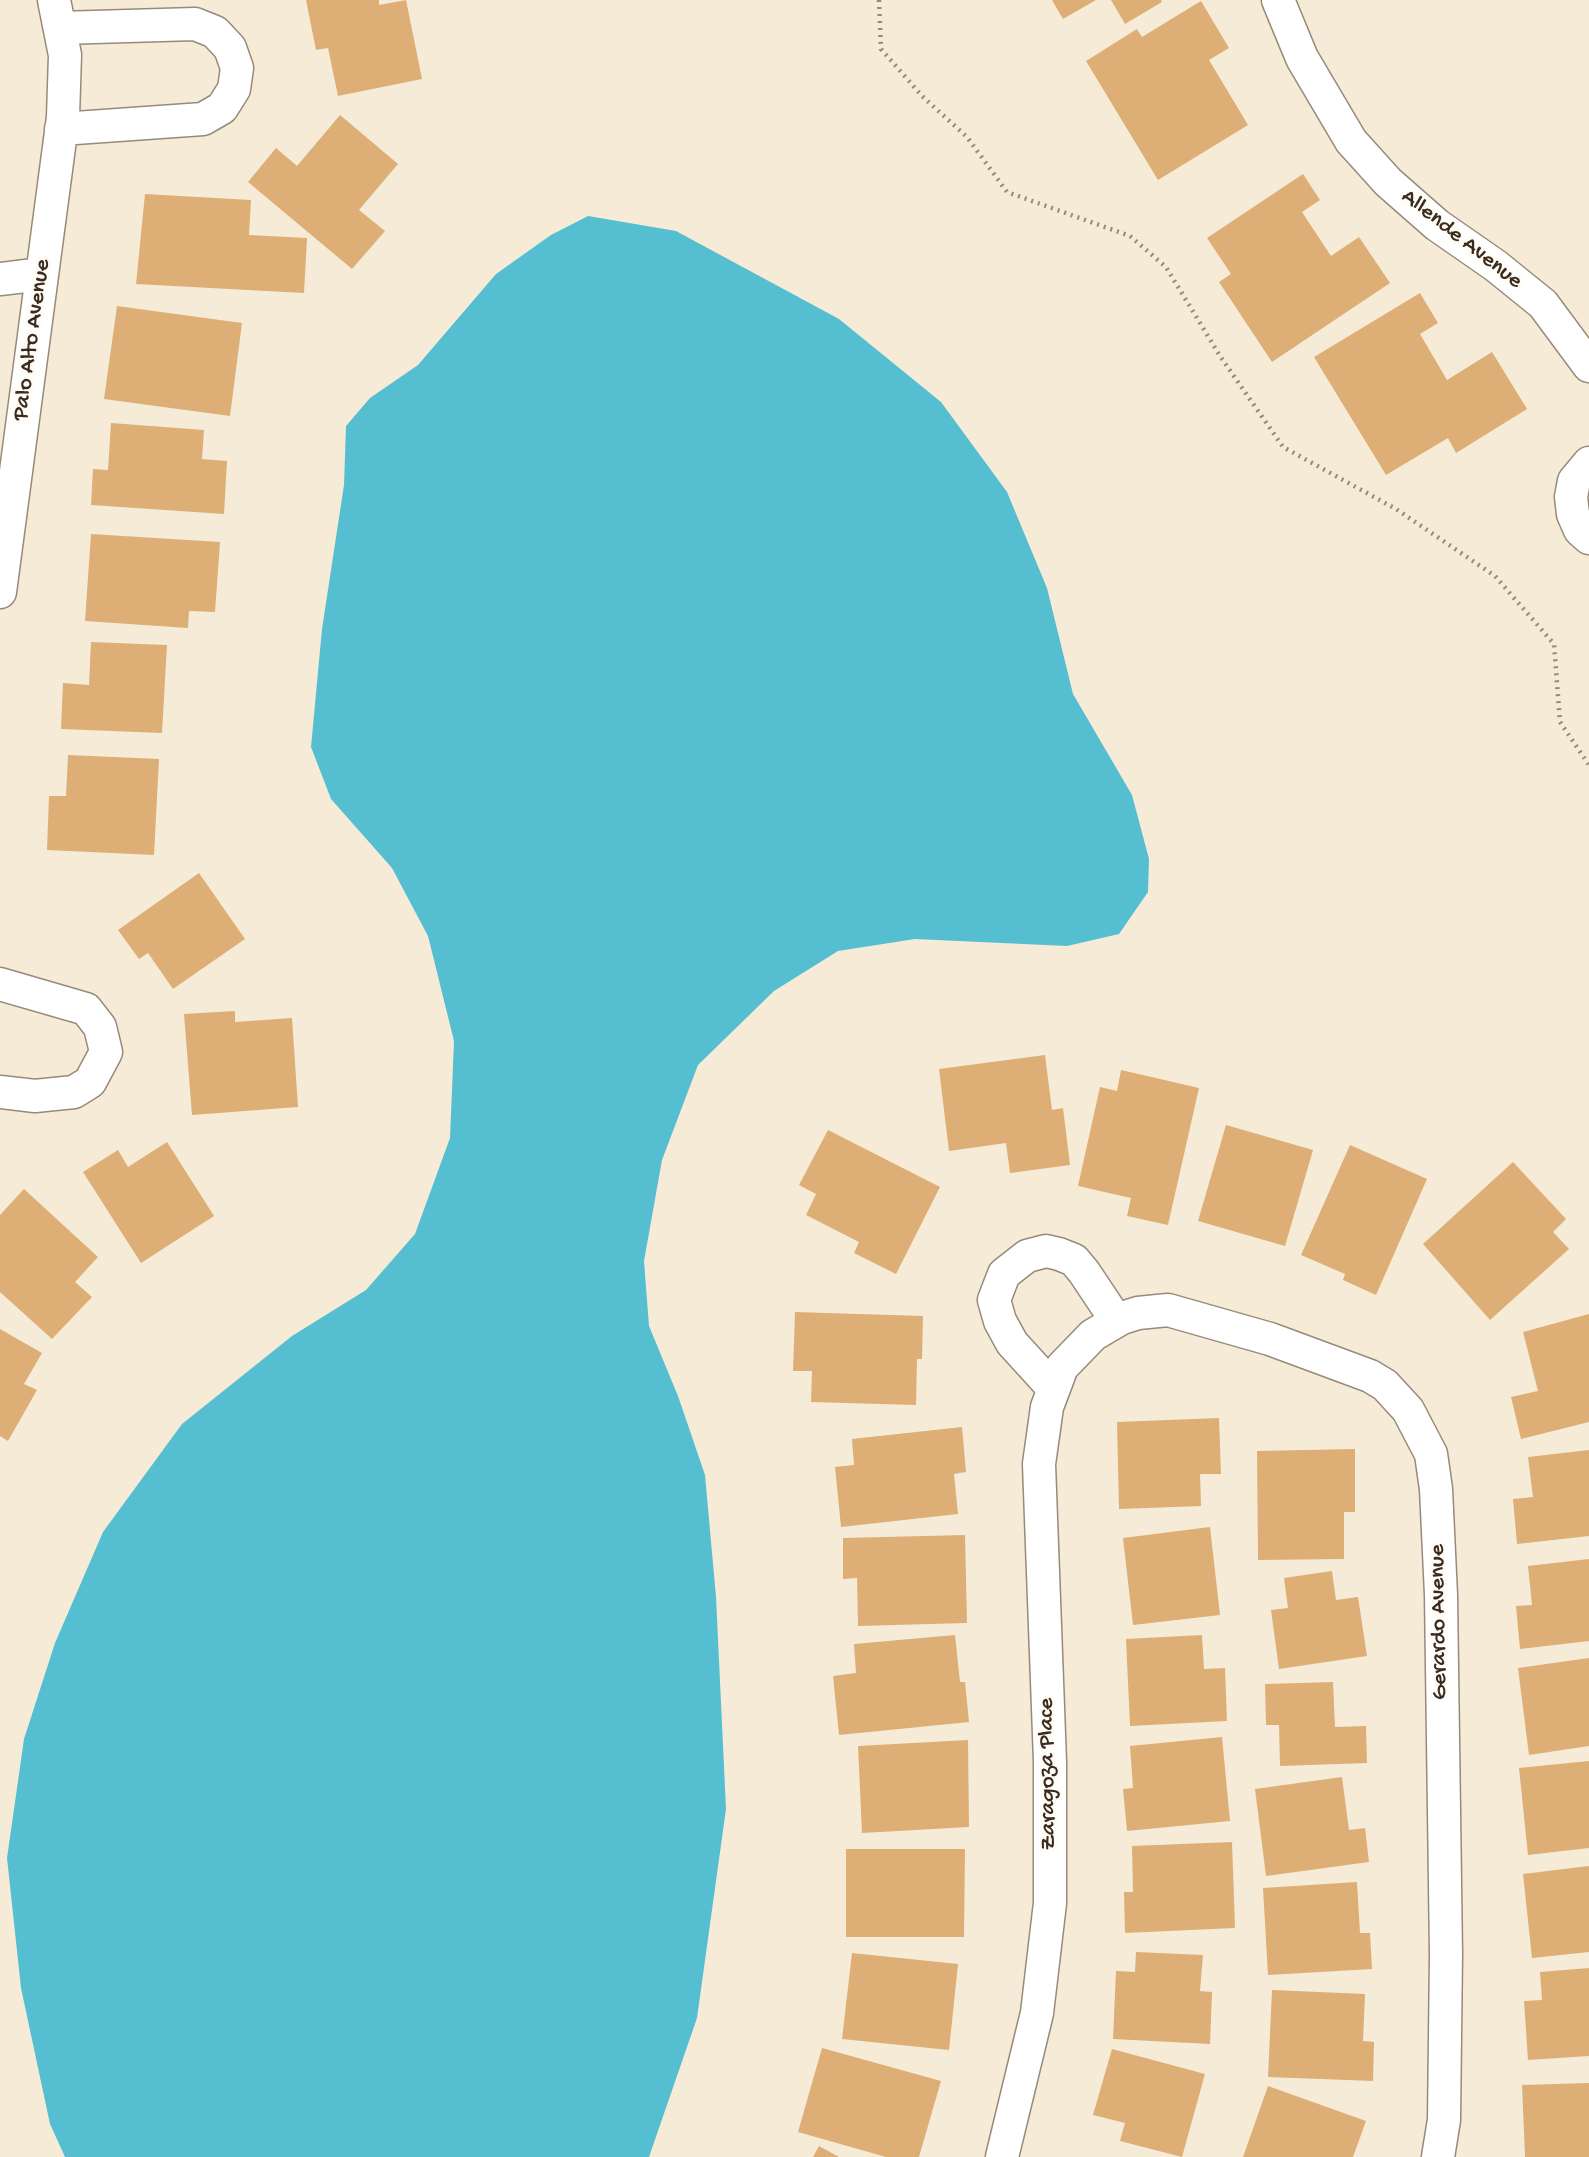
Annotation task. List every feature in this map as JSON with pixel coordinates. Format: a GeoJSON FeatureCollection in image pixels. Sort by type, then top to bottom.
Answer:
{"type":"FeatureCollection","features":[{"type":"Feature","properties":{"kind":"street","name":"Allende Avenue"},"geometry":{"type":"LineString","coordinates":[[1278,0],[1302,58],[1351,141],[1388,183],[1437,225],[1496,266],[1542,304],[1589,366]]}},
{"type":"Feature","properties":{"kind":"street","name":"Palo Alto Avenue"},"geometry":{"type":"LineString","coordinates":[[0,592],[61,128],[65,55],[57,14],[195,24],[215,32],[230,48],[237,68],[234,89],[222,108],[204,119],[61,128]]}},
{"type":"Feature","properties":{"kind":"street"},"geometry":{"type":"LineString","coordinates":[[0,279],[42,274]]}},
{"type":"Feature","properties":{"kind":"street"},"geometry":{"type":"LineString","coordinates":[[1589,463],[1574,481],[1571,497],[1573,514],[1580,530],[1589,538]]}},
{"type":"Feature","properties":{"kind":"street"},"geometry":{"type":"LineString","coordinates":[[0,984],[86,1009],[100,1027],[106,1052],[90,1082],[74,1092],[35,1096],[0,1092]]}},
{"type":"Feature","properties":{"kind":"street"},"geometry":{"type":"LineString","coordinates":[[1053,1388],[1012,1343],[1000,1321],[994,1300],[1004,1274],[1017,1263],[1046,1251],[1074,1261],[1116,1320]]}},
{"type":"Feature","properties":{"kind":"street","name":"Gerardo Avenue"},"geometry":{"type":"LineString","coordinates":[[1079,1346],[1106,1324],[1138,1312],[1168,1310],[1205,1318],[1351,1366],[1377,1380],[1400,1400],[1419,1428],[1431,1454],[1436,1489],[1441,1595],[1446,1955],[1444,2120],[1438,2157]]}},
{"type":"Feature","properties":{"kind":"street","name":"Zaragoza Place"},"geometry":{"type":"LineString","coordinates":[[1002,2157],[1037,2013],[1050,1903],[1050,1762],[1040,1441],[1053,1388],[1062,1367],[1079,1346]]}},
{"type":"Feature","properties":{"kind":"path"},"geometry":{"type":"LineString","coordinates":[[879,0],[881,49],[922,96],[967,137],[1007,192],[1130,236],[1166,267],[1220,356],[1283,447],[1396,509],[1495,576],[1554,644],[1560,722],[1589,765]]}},
{"type":"Feature","properties":{"kind":"water"},"geometry":{"type":"Polygon","coordinates":[[[588,216],[676,231],[839,319],[941,402],[1007,492],[1047,588],[1073,694],[1132,795],[1149,859],[1148,892],[1119,934],[1067,946],[915,939],[838,951],[774,991],[698,1065],[662,1160],[644,1261],[649,1326],[678,1396],[705,1475],[716,1597],[726,1809],[697,2018],[649,2157],[65,2157],[50,2124],[21,1988],[7,1858],[24,1739],[55,1643],[103,1532],[182,1424],[292,1336],[366,1290],[415,1234],[450,1138],[454,1041],[428,936],[392,868],[331,799],[311,747],[322,629],[344,485],[346,426],[370,398],[418,365],[496,274],[551,235],[588,216]]]}},
{"type":"Feature","properties":{"kind":"building"},"geometry":{"type":"Polygon","coordinates":[[[306,0],[379,0],[379,5],[406,0],[422,79],[338,96],[328,48],[316,50],[306,0]]]}},
{"type":"Feature","properties":{"kind":"building"},"geometry":{"type":"Polygon","coordinates":[[[1052,0],[1096,0],[1063,19],[1052,0]]]}},
{"type":"Feature","properties":{"kind":"building"},"geometry":{"type":"Polygon","coordinates":[[[1111,0],[1161,0],[1162,2],[1125,24],[1111,0]]]}},
{"type":"Feature","properties":{"kind":"building"},"geometry":{"type":"Polygon","coordinates":[[[1201,1],[1229,48],[1209,60],[1248,125],[1158,180],[1086,61],[1137,29],[1142,37],[1201,1]]]}},
{"type":"Feature","properties":{"kind":"building"},"geometry":{"type":"Polygon","coordinates":[[[340,115],[398,164],[359,210],[385,231],[352,269],[248,182],[276,148],[297,166],[340,115]]]}},
{"type":"Feature","properties":{"kind":"building"},"geometry":{"type":"Polygon","coordinates":[[[1303,174],[1320,200],[1302,212],[1331,256],[1359,237],[1390,283],[1272,362],[1219,282],[1231,274],[1207,238],[1303,174]]]}},
{"type":"Feature","properties":{"kind":"building"},"geometry":{"type":"Polygon","coordinates":[[[145,194],[251,200],[249,235],[307,238],[304,293],[136,284],[145,194]]]}},
{"type":"Feature","properties":{"kind":"building"},"geometry":{"type":"Polygon","coordinates":[[[1420,293],[1438,323],[1420,334],[1447,380],[1492,352],[1527,409],[1456,453],[1448,438],[1386,475],[1314,357],[1420,293]]]}},
{"type":"Feature","properties":{"kind":"building"},"geometry":{"type":"Polygon","coordinates":[[[117,306],[242,323],[230,416],[104,399],[117,306]]]}},
{"type":"Feature","properties":{"kind":"building"},"geometry":{"type":"Polygon","coordinates":[[[111,423],[204,430],[202,459],[227,461],[224,514],[91,505],[93,469],[108,470],[111,423]]]}},
{"type":"Feature","properties":{"kind":"building"},"geometry":{"type":"Polygon","coordinates":[[[91,534],[220,542],[215,612],[189,611],[188,628],[85,621],[91,534]]]}},
{"type":"Feature","properties":{"kind":"building"},"geometry":{"type":"Polygon","coordinates":[[[91,642],[167,645],[162,733],[61,729],[63,683],[89,685],[91,642]]]}},
{"type":"Feature","properties":{"kind":"building"},"geometry":{"type":"Polygon","coordinates":[[[68,755],[159,759],[154,855],[47,850],[49,796],[66,796],[68,755]]]}},
{"type":"Feature","properties":{"kind":"building"},"geometry":{"type":"Polygon","coordinates":[[[199,873],[245,939],[173,989],[148,953],[139,959],[118,930],[199,873]]]}},
{"type":"Feature","properties":{"kind":"building"},"geometry":{"type":"Polygon","coordinates":[[[235,1011],[235,1022],[292,1018],[298,1107],[192,1115],[184,1014],[235,1011]]]}},
{"type":"Feature","properties":{"kind":"building"},"geometry":{"type":"Polygon","coordinates":[[[1045,1055],[1052,1110],[1063,1108],[1070,1165],[1010,1173],[1006,1143],[949,1151],[939,1069],[1045,1055]]]}},
{"type":"Feature","properties":{"kind":"building"},"geometry":{"type":"Polygon","coordinates":[[[1121,1070],[1199,1088],[1168,1225],[1127,1216],[1131,1198],[1078,1186],[1100,1087],[1117,1091],[1121,1070]]]}},
{"type":"Feature","properties":{"kind":"building"},"geometry":{"type":"Polygon","coordinates":[[[1226,1125],[1313,1150],[1285,1246],[1198,1221],[1226,1125]]]}},
{"type":"Feature","properties":{"kind":"building"},"geometry":{"type":"Polygon","coordinates":[[[828,1130],[940,1187],[896,1274],[854,1253],[859,1242],[806,1215],[816,1194],[799,1185],[828,1130]]]}},
{"type":"Feature","properties":{"kind":"building"},"geometry":{"type":"Polygon","coordinates":[[[167,1142],[214,1216],[141,1263],[83,1172],[118,1150],[128,1167],[167,1142]]]}},
{"type":"Feature","properties":{"kind":"building"},"geometry":{"type":"Polygon","coordinates":[[[1350,1145],[1427,1179],[1376,1295],[1343,1280],[1345,1274],[1301,1255],[1350,1145]]]}},
{"type":"Feature","properties":{"kind":"building"},"geometry":{"type":"Polygon","coordinates":[[[1513,1162],[1566,1219],[1553,1232],[1569,1249],[1490,1320],[1423,1244],[1513,1162]]]}},
{"type":"Feature","properties":{"kind":"building"},"geometry":{"type":"Polygon","coordinates":[[[24,1189],[98,1257],[75,1282],[92,1297],[52,1339],[0,1292],[0,1215],[24,1189]]]}},
{"type":"Feature","properties":{"kind":"building"},"geometry":{"type":"Polygon","coordinates":[[[795,1312],[923,1316],[922,1359],[917,1359],[916,1405],[811,1402],[812,1371],[793,1371],[795,1312]]]}},
{"type":"Feature","properties":{"kind":"building"},"geometry":{"type":"Polygon","coordinates":[[[1589,1314],[1589,1422],[1521,1439],[1511,1397],[1538,1391],[1523,1332],[1589,1314]]]}},
{"type":"Feature","properties":{"kind":"building"},"geometry":{"type":"Polygon","coordinates":[[[0,1329],[42,1353],[24,1384],[37,1390],[8,1441],[0,1436],[0,1329]]]}},
{"type":"Feature","properties":{"kind":"building"},"geometry":{"type":"Polygon","coordinates":[[[1219,1418],[1221,1474],[1200,1474],[1201,1506],[1119,1509],[1117,1422],[1219,1418]]]}},
{"type":"Feature","properties":{"kind":"building"},"geometry":{"type":"Polygon","coordinates":[[[962,1427],[966,1472],[954,1474],[958,1514],[841,1527],[835,1467],[854,1465],[852,1439],[962,1427]]]}},
{"type":"Feature","properties":{"kind":"building"},"geometry":{"type":"Polygon","coordinates":[[[1355,1449],[1355,1512],[1344,1512],[1344,1559],[1258,1560],[1257,1451],[1355,1449]]]}},
{"type":"Feature","properties":{"kind":"building"},"geometry":{"type":"Polygon","coordinates":[[[1589,1450],[1589,1536],[1517,1544],[1513,1499],[1533,1497],[1528,1457],[1589,1450]]]}},
{"type":"Feature","properties":{"kind":"building"},"geometry":{"type":"Polygon","coordinates":[[[1210,1527],[1220,1615],[1133,1625],[1123,1538],[1210,1527]]]}},
{"type":"Feature","properties":{"kind":"building"},"geometry":{"type":"Polygon","coordinates":[[[965,1535],[967,1623],[858,1626],[857,1578],[843,1579],[843,1538],[965,1535]]]}},
{"type":"Feature","properties":{"kind":"building"},"geometry":{"type":"Polygon","coordinates":[[[1589,1559],[1589,1641],[1520,1649],[1516,1606],[1532,1605],[1528,1566],[1589,1559]]]}},
{"type":"Feature","properties":{"kind":"building"},"geometry":{"type":"Polygon","coordinates":[[[1332,1571],[1336,1600],[1358,1597],[1367,1656],[1279,1669],[1271,1610],[1288,1608],[1284,1578],[1332,1571]]]}},
{"type":"Feature","properties":{"kind":"building"},"geometry":{"type":"Polygon","coordinates":[[[955,1635],[960,1682],[965,1682],[969,1722],[839,1735],[833,1676],[856,1673],[854,1644],[955,1635]]]}},
{"type":"Feature","properties":{"kind":"building"},"geometry":{"type":"Polygon","coordinates":[[[1202,1635],[1204,1669],[1225,1668],[1227,1721],[1130,1726],[1126,1639],[1202,1635]]]}},
{"type":"Feature","properties":{"kind":"building"},"geometry":{"type":"Polygon","coordinates":[[[1589,1658],[1589,1746],[1529,1755],[1518,1668],[1589,1658]]]}},
{"type":"Feature","properties":{"kind":"building"},"geometry":{"type":"Polygon","coordinates":[[[1333,1682],[1335,1727],[1366,1726],[1367,1763],[1280,1766],[1279,1725],[1266,1725],[1265,1684],[1333,1682]]]}},
{"type":"Feature","properties":{"kind":"building"},"geometry":{"type":"Polygon","coordinates":[[[1222,1737],[1230,1821],[1127,1831],[1123,1789],[1133,1788],[1130,1746],[1222,1737]]]}},
{"type":"Feature","properties":{"kind":"building"},"geometry":{"type":"Polygon","coordinates":[[[968,1740],[969,1827],[862,1833],[858,1746],[968,1740]]]}},
{"type":"Feature","properties":{"kind":"building"},"geometry":{"type":"Polygon","coordinates":[[[1589,1761],[1589,1848],[1528,1855],[1519,1768],[1589,1761]]]}},
{"type":"Feature","properties":{"kind":"building"},"geometry":{"type":"Polygon","coordinates":[[[1342,1777],[1349,1830],[1365,1828],[1369,1862],[1266,1876],[1255,1789],[1342,1777]]]}},
{"type":"Feature","properties":{"kind":"building"},"geometry":{"type":"Polygon","coordinates":[[[1232,1842],[1235,1928],[1125,1933],[1124,1892],[1133,1892],[1132,1846],[1232,1842]]]}},
{"type":"Feature","properties":{"kind":"building"},"geometry":{"type":"Polygon","coordinates":[[[846,1849],[965,1849],[964,1937],[846,1937],[846,1849]]]}},
{"type":"Feature","properties":{"kind":"building"},"geometry":{"type":"Polygon","coordinates":[[[1589,1866],[1589,1952],[1532,1958],[1523,1874],[1589,1866]]]}},
{"type":"Feature","properties":{"kind":"building"},"geometry":{"type":"Polygon","coordinates":[[[1357,1882],[1360,1933],[1370,1933],[1372,1969],[1268,1975],[1263,1888],[1357,1882]]]}},
{"type":"Feature","properties":{"kind":"building"},"geometry":{"type":"Polygon","coordinates":[[[1136,1952],[1203,1955],[1200,1991],[1212,1992],[1210,2044],[1113,2039],[1116,1971],[1135,1972],[1136,1952]]]}},
{"type":"Feature","properties":{"kind":"building"},"geometry":{"type":"Polygon","coordinates":[[[852,1953],[958,1964],[949,2050],[842,2039],[852,1953]]]}},
{"type":"Feature","properties":{"kind":"building"},"geometry":{"type":"Polygon","coordinates":[[[1589,1968],[1589,2056],[1528,2060],[1524,2001],[1542,2000],[1540,1972],[1589,1968]]]}},
{"type":"Feature","properties":{"kind":"building"},"geometry":{"type":"Polygon","coordinates":[[[1272,1990],[1365,1994],[1363,2041],[1374,2042],[1373,2081],[1268,2077],[1272,1990]]]}},
{"type":"Feature","properties":{"kind":"building"},"geometry":{"type":"Polygon","coordinates":[[[822,2048],[941,2081],[919,2157],[886,2157],[798,2132],[822,2048]]]}},
{"type":"Feature","properties":{"kind":"building"},"geometry":{"type":"Polygon","coordinates":[[[1112,2049],[1205,2074],[1182,2157],[1120,2141],[1125,2123],[1093,2115],[1112,2049]]]}},
{"type":"Feature","properties":{"kind":"building"},"geometry":{"type":"Polygon","coordinates":[[[1589,2083],[1589,2157],[1525,2157],[1522,2085],[1589,2083]]]}},
{"type":"Feature","properties":{"kind":"building"},"geometry":{"type":"Polygon","coordinates":[[[1268,2086],[1366,2121],[1353,2157],[1243,2157],[1268,2086]]]}},
{"type":"Feature","properties":{"kind":"building"},"geometry":{"type":"Polygon","coordinates":[[[819,2146],[839,2157],[813,2157],[819,2146]]]}}]}
